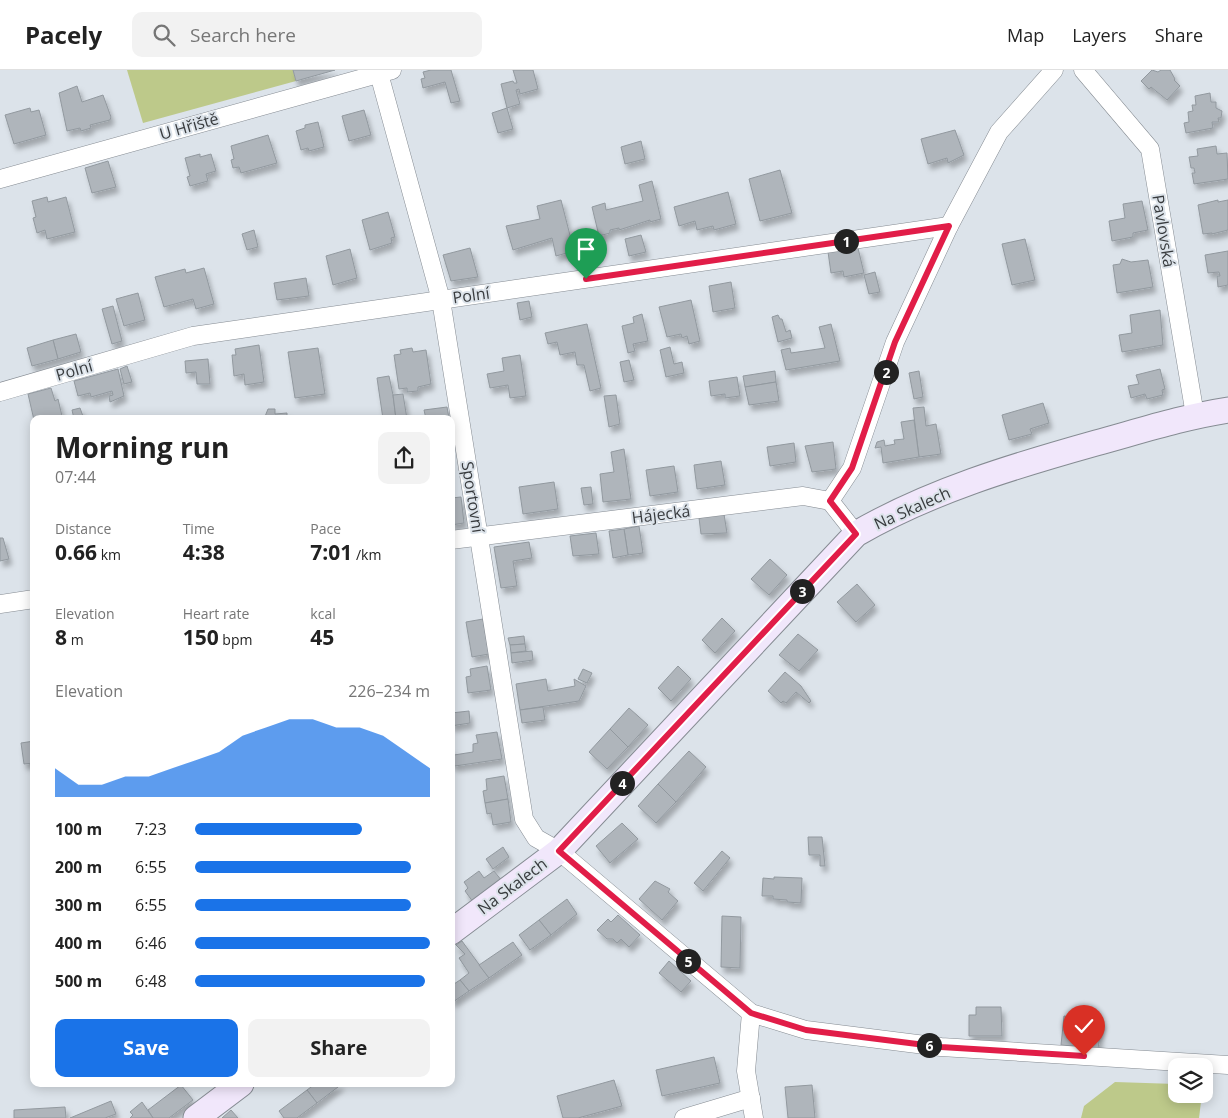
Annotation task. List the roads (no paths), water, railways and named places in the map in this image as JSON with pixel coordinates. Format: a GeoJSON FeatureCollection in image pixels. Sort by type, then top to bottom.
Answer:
{"type":"FeatureCollection","features":[{"type":"Feature","properties":{"kind":"street"},"geometry":{"type":"LineString","coordinates":[[856,534],[830,501],[852,468],[895,342],[949,226],[999,132],[1054,70]]}},
{"type":"Feature","properties":{"kind":"street","name":"Pavlovská"},"geometry":{"type":"LineString","coordinates":[[1083,70],[1150,148],[1195,416]]}},
{"type":"Feature","properties":{"kind":"street","name":"U Hřiště"},"geometry":{"type":"LineString","coordinates":[[0,179],[383,71]]}},
{"type":"Feature","properties":{"kind":"street","name":"Sportovní"},"geometry":{"type":"LineString","coordinates":[[383,71],[441,300],[524,819],[536,838],[559,851],[751,1013]]}},
{"type":"Feature","properties":{"kind":"street","name":"Polní"},"geometry":{"type":"LineString","coordinates":[[0,392],[193,336],[949,226]]}},
{"type":"Feature","properties":{"kind":"street","name":"Na Skalech"},"geometry":{"type":"LineString","coordinates":[[455,929],[559,851],[856,534],[894,512],[1012,467],[1195,416],[1228,410]]}},
{"type":"Feature","properties":{"kind":"street","name":"Hájecká"},"geometry":{"type":"LineString","coordinates":[[455,539],[803,496],[830,501]]}},
{"type":"Feature","properties":{"kind":"street"},"geometry":{"type":"LineString","coordinates":[[0,604],[30,600]]}},
{"type":"Feature","properties":{"kind":"street"},"geometry":{"type":"LineString","coordinates":[[754,1118],[746,1072],[751,1013],[806,1030],[941,1047],[1228,1065]]}},
{"type":"Feature","properties":{"kind":"street"},"geometry":{"type":"LineString","coordinates":[[196,1118],[236,1087]]}},
{"type":"Feature","properties":{"kind":"street"},"geometry":{"type":"LineString","coordinates":[[684,1118],[750,1098]]}}]}
